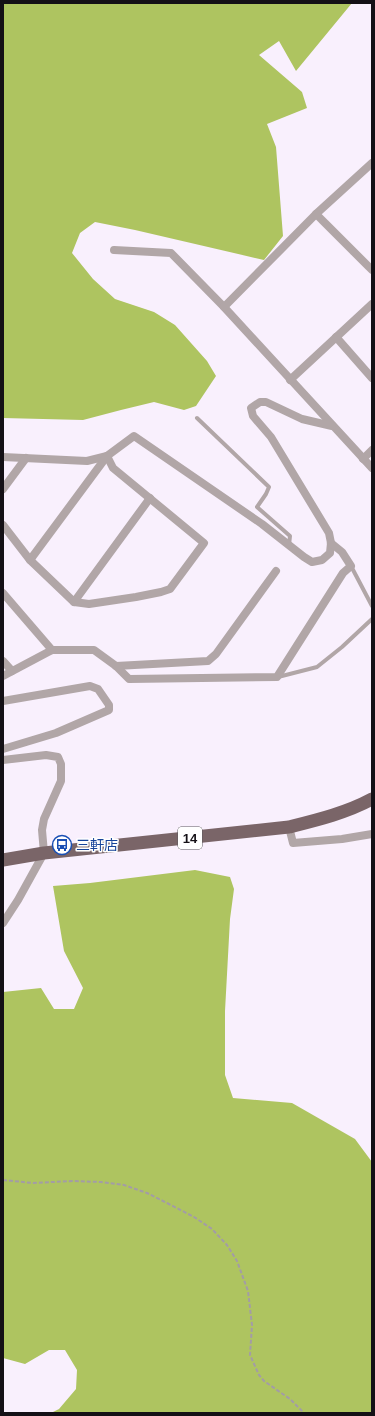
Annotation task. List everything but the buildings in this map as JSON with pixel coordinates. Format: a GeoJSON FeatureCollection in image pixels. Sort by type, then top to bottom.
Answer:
{"type":"FeatureCollection","features":[{"type":"Feature","properties":{"kind":"main road","name":"14"},"geometry":{"type":"LineString","coordinates":[[3,860],[44,853],[289,827],[344,812],[372,799]]}},
{"type":"Feature","properties":{"kind":"street"},"geometry":{"type":"LineString","coordinates":[[224,307],[316,214],[372,163]]}},
{"type":"Feature","properties":{"kind":"street"},"geometry":{"type":"LineString","coordinates":[[316,214],[372,270]]}},
{"type":"Feature","properties":{"kind":"street"},"geometry":{"type":"LineString","coordinates":[[114,250],[171,253],[224,307],[372,468]]}},
{"type":"Feature","properties":{"kind":"street"},"geometry":{"type":"LineString","coordinates":[[290,380],[372,304]]}},
{"type":"Feature","properties":{"kind":"street"},"geometry":{"type":"LineString","coordinates":[[336,337],[372,378]]}},
{"type":"Feature","properties":{"kind":"street"},"geometry":{"type":"LineString","coordinates":[[30,560],[107,456],[134,436],[262,524],[304,557],[312,562],[322,560],[330,553],[330,533],[271,437],[253,416],[251,408],[260,402],[266,402],[302,419],[332,426]]}},
{"type":"Feature","properties":{"kind":"street"},"geometry":{"type":"LineString","coordinates":[[363,459],[372,450]]}},
{"type":"Feature","properties":{"kind":"street"},"geometry":{"type":"LineString","coordinates":[[3,457],[87,461],[107,456]]}},
{"type":"Feature","properties":{"kind":"street"},"geometry":{"type":"LineString","coordinates":[[3,525],[30,560],[74,602],[89,604],[136,597],[170,589],[204,544],[114,468],[107,456]]}},
{"type":"Feature","properties":{"kind":"street"},"geometry":{"type":"LineString","coordinates":[[3,489],[26,458]]}},
{"type":"Feature","properties":{"kind":"street"},"geometry":{"type":"LineString","coordinates":[[74,602],[150,498]]}},
{"type":"Feature","properties":{"kind":"street"},"geometry":{"type":"LineString","coordinates":[[3,676],[52,650],[94,650],[116,666],[129,679],[277,677],[343,573],[351,566],[342,552],[331,543]]}},
{"type":"Feature","properties":{"kind":"street"},"geometry":{"type":"LineString","coordinates":[[116,666],[208,661],[216,654],[276,571]]}},
{"type":"Feature","properties":{"kind":"street"},"geometry":{"type":"LineString","coordinates":[[3,593],[52,650]]}},
{"type":"Feature","properties":{"kind":"street"},"geometry":{"type":"LineString","coordinates":[[3,660],[12,671]]}},
{"type":"Feature","properties":{"kind":"street"},"geometry":{"type":"LineString","coordinates":[[3,701],[90,686],[98,689],[109,705],[109,710],[56,733],[3,749]]}},
{"type":"Feature","properties":{"kind":"street"},"geometry":{"type":"LineString","coordinates":[[3,760],[46,755],[58,757],[61,764],[61,781],[44,819],[42,830],[44,853],[18,900],[3,923]]}},
{"type":"Feature","properties":{"kind":"street"},"geometry":{"type":"LineString","coordinates":[[289,827],[293,843],[342,839],[372,834]]}},
{"type":"Feature","properties":{"kind":"lane"},"geometry":{"type":"LineString","coordinates":[[197,418],[269,487],[257,507],[290,536],[289,545]]}},
{"type":"Feature","properties":{"kind":"lane"},"geometry":{"type":"LineString","coordinates":[[351,566],[372,606]]}},
{"type":"Feature","properties":{"kind":"lane"},"geometry":{"type":"LineString","coordinates":[[277,677],[317,667],[342,647],[372,618]]}},
{"type":"Feature","properties":{"kind":"path"},"geometry":{"type":"LineString","coordinates":[[3,1180],[32,1183],[73,1181],[101,1182],[124,1185],[147,1193],[194,1217],[212,1229],[227,1245],[237,1261],[248,1291],[252,1325],[250,1355],[259,1375],[264,1381],[290,1399],[304,1413]]}},
{"type":"Feature","properties":{"kind":"green space"},"geometry":{"type":"Polygon","coordinates":[[[3,3],[352,3],[296,71],[279,41],[259,55],[302,92],[307,108],[267,124],[276,147],[283,236],[264,260],[95,222],[80,233],[72,253],[93,279],[115,299],[154,312],[175,325],[207,361],[216,376],[196,406],[184,410],[154,402],[83,420],[3,418],[3,3]]]}},
{"type":"Feature","properties":{"kind":"green space"},"geometry":{"type":"Polygon","coordinates":[[[195,870],[230,877],[234,889],[230,919],[225,1011],[225,1075],[233,1098],[292,1103],[355,1139],[372,1162],[372,1413],[51,1413],[59,1409],[76,1389],[77,1370],[65,1350],[49,1350],[25,1364],[3,1358],[3,992],[41,988],[54,1009],[74,1009],[83,988],[64,951],[53,886],[195,870]]]}},
{"type":"Feature","properties":{"kind":"place","name":"三軒店"},"geometry":{"type":"Point","coordinates":[62,845]}}]}
